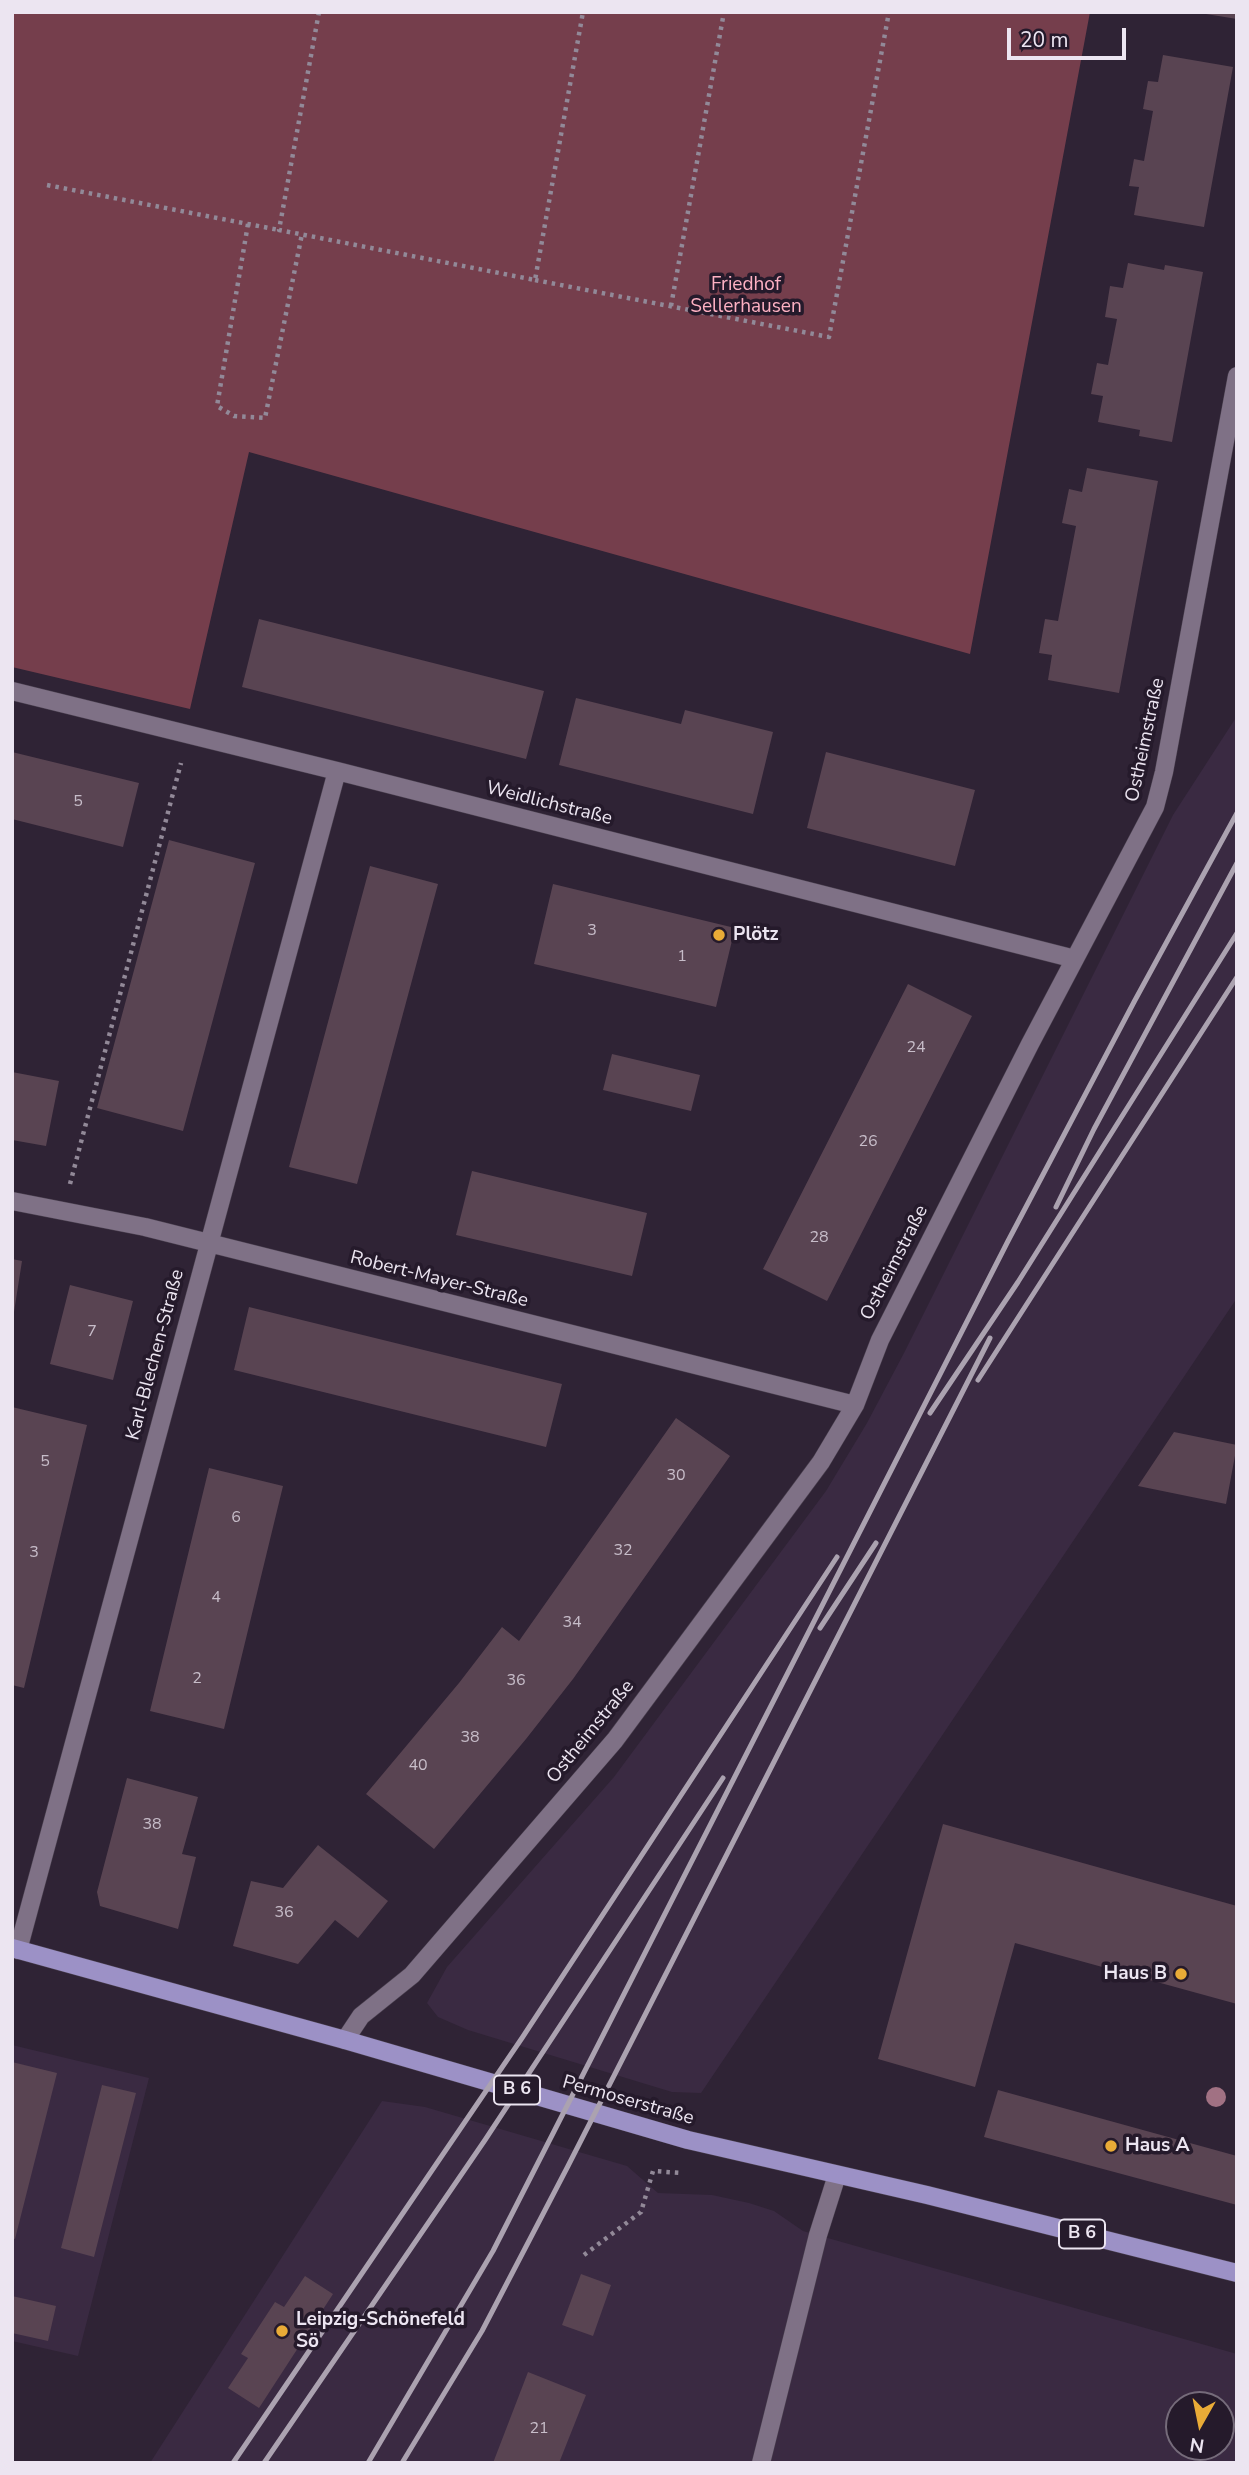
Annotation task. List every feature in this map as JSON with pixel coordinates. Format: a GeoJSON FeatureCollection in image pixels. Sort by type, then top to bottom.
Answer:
{"type":"FeatureCollection","features":[{"type":"Feature","properties":{"kind":"main road","name":"Permoserstraße"},"geometry":{"type":"LineString","coordinates":[[15,1949],[345,2040],[688,2140],[1237,2273]]}},
{"type":"Feature","properties":{"kind":"street","name":"Ostheimstraße"},"geometry":{"type":"LineString","coordinates":[[345,2040],[361,2016],[412,1975],[615,1740],[821,1462],[855,1405],[880,1340],[1155,807],[1164,772],[1237,376]]}},
{"type":"Feature","properties":{"kind":"street","name":"Weidlichstraße"},"geometry":{"type":"LineString","coordinates":[[12,691],[1075,959]]}},
{"type":"Feature","properties":{"kind":"street","name":"Karl-Blechen-Straße"},"geometry":{"type":"LineString","coordinates":[[15,1949],[337,771]]}},
{"type":"Feature","properties":{"kind":"street","name":"Robert-Mayer-Straße"},"geometry":{"type":"LineString","coordinates":[[12,1200],[63,1209],[208,1244],[855,1405]]}},
{"type":"Feature","properties":{"kind":"street"},"geometry":{"type":"LineString","coordinates":[[761,2463],[818,2235],[837,2175]]}},
{"type":"Feature","properties":{"kind":"path"},"geometry":{"type":"LineString","coordinates":[[279,230],[318,12]]}},
{"type":"Feature","properties":{"kind":"path"},"geometry":{"type":"LineString","coordinates":[[535,280],[583,12]]}},
{"type":"Feature","properties":{"kind":"path"},"geometry":{"type":"LineString","coordinates":[[671,306],[724,12]]}},
{"type":"Feature","properties":{"kind":"path"},"geometry":{"type":"LineString","coordinates":[[47,185],[830,337],[889,12]]}},
{"type":"Feature","properties":{"kind":"path"},"geometry":{"type":"LineString","coordinates":[[248,224],[216,406],[234,416],[265,418],[302,234]]}},
{"type":"Feature","properties":{"kind":"path"},"geometry":{"type":"LineString","coordinates":[[63,1209],[189,735]]}},
{"type":"Feature","properties":{"kind":"path"},"geometry":{"type":"LineString","coordinates":[[584,2255],[641,2212],[653,2171],[682,2173]]}},
{"type":"Feature","properties":{"kind":"shaded area"},"geometry":{"type":"Polygon","coordinates":[[[1237,716],[1237,1298],[701,2093],[672,2092],[468,2030],[438,2017],[427,2003],[447,1967],[614,1777],[826,1491],[867,1423],[904,1353],[1173,815],[1237,716]]]}},
{"type":"Feature","properties":{"kind":"shaded area"},"geometry":{"type":"Polygon","coordinates":[[[12,2045],[149,2078],[78,2356],[12,2341],[12,2045]]]}},
{"type":"Feature","properties":{"kind":"shaded area"},"geometry":{"type":"Polygon","coordinates":[[[382,2101],[425,2107],[627,2166],[658,2193],[712,2195],[749,2203],[774,2211],[803,2231],[1237,2354],[1237,2463],[150,2463],[382,2101]]]}},
{"type":"Feature","properties":{"kind":"green space","name":"Friedhof Sellerhausen"},"geometry":{"type":"Polygon","coordinates":[[[12,12],[1090,12],[970,654],[249,452],[190,709],[12,667],[12,12]]]}},
{"type":"Feature","properties":{"kind":"building"},"geometry":{"type":"Polygon","coordinates":[[[1237,12],[1237,19],[1206,14],[1237,12]]]}},
{"type":"Feature","properties":{"kind":"building"},"geometry":{"type":"Polygon","coordinates":[[[1163,55],[1233,67],[1204,227],[1134,215],[1139,187],[1129,186],[1131,175],[1134,159],[1144,161],[1153,111],[1143,109],[1148,81],[1158,82],[1163,55]]]}},
{"type":"Feature","properties":{"kind":"building"},"geometry":{"type":"Polygon","coordinates":[[[1128,263],[1164,270],[1165,265],[1203,272],[1172,442],[1139,436],[1140,430],[1098,422],[1103,396],[1091,394],[1097,363],[1108,365],[1117,319],[1105,317],[1110,286],[1123,288],[1128,263]]]}},
{"type":"Feature","properties":{"kind":"building"},"geometry":{"type":"Polygon","coordinates":[[[1087,468],[1158,481],[1119,693],[1048,680],[1052,655],[1039,653],[1045,619],[1058,621],[1076,526],[1062,523],[1069,489],[1082,492],[1087,468]]]}},
{"type":"Feature","properties":{"kind":"building"},"geometry":{"type":"Polygon","coordinates":[[[259,619],[544,691],[526,759],[242,687],[259,619]]]}},
{"type":"Feature","properties":{"kind":"building"},"geometry":{"type":"Polygon","coordinates":[[[576,698],[681,724],[685,710],[773,732],[753,814],[559,765],[576,698]]]}},
{"type":"Feature","properties":{"kind":"building"},"geometry":{"type":"Polygon","coordinates":[[[12,752],[139,783],[123,847],[12,819],[12,752]]]}},
{"type":"Feature","properties":{"kind":"building"},"geometry":{"type":"Polygon","coordinates":[[[826,752],[975,790],[955,866],[807,828],[826,752]]]}},
{"type":"Feature","properties":{"kind":"building"},"geometry":{"type":"Polygon","coordinates":[[[169,840],[255,863],[183,1131],[97,1108],[169,840]]]}},
{"type":"Feature","properties":{"kind":"building"},"geometry":{"type":"Polygon","coordinates":[[[370,866],[438,884],[357,1184],[289,1167],[370,866]]]}},
{"type":"Feature","properties":{"kind":"building"},"geometry":{"type":"Polygon","coordinates":[[[553,884],[735,928],[716,1007],[534,964],[553,884]]]}},
{"type":"Feature","properties":{"kind":"building"},"geometry":{"type":"Polygon","coordinates":[[[908,984],[972,1016],[827,1301],[763,1269],[908,984]]]}},
{"type":"Feature","properties":{"kind":"building"},"geometry":{"type":"Polygon","coordinates":[[[612,1054],[700,1075],[691,1111],[603,1090],[612,1054]]]}},
{"type":"Feature","properties":{"kind":"building"},"geometry":{"type":"Polygon","coordinates":[[[12,1072],[59,1081],[46,1146],[12,1140],[12,1072]]]}},
{"type":"Feature","properties":{"kind":"building"},"geometry":{"type":"Polygon","coordinates":[[[472,1171],[647,1213],[632,1276],[456,1235],[472,1171]]]}},
{"type":"Feature","properties":{"kind":"building"},"geometry":{"type":"Polygon","coordinates":[[[12,1259],[22,1261],[14,1312],[12,1312],[12,1259]]]}},
{"type":"Feature","properties":{"kind":"building"},"geometry":{"type":"Polygon","coordinates":[[[70,1285],[133,1301],[113,1380],[50,1364],[70,1285]]]}},
{"type":"Feature","properties":{"kind":"building"},"geometry":{"type":"Polygon","coordinates":[[[249,1307],[562,1384],[546,1447],[234,1370],[249,1307]]]}},
{"type":"Feature","properties":{"kind":"building"},"geometry":{"type":"Polygon","coordinates":[[[12,1407],[87,1425],[24,1688],[12,1685],[12,1407]]]}},
{"type":"Feature","properties":{"kind":"building"},"geometry":{"type":"Polygon","coordinates":[[[676,1418],[730,1456],[573,1679],[434,1849],[366,1794],[502,1627],[519,1641],[676,1418]]]}},
{"type":"Feature","properties":{"kind":"building"},"geometry":{"type":"Polygon","coordinates":[[[1174,1432],[1237,1445],[1226,1504],[1138,1486],[1174,1432]]]}},
{"type":"Feature","properties":{"kind":"building"},"geometry":{"type":"Polygon","coordinates":[[[209,1468],[283,1486],[224,1729],[150,1711],[209,1468]]]}},
{"type":"Feature","properties":{"kind":"building"},"geometry":{"type":"Polygon","coordinates":[[[127,1778],[198,1797],[182,1854],[196,1857],[178,1929],[100,1906],[97,1892],[127,1778]]]}},
{"type":"Feature","properties":{"kind":"building","name":"Haus B"},"geometry":{"type":"Polygon","coordinates":[[[943,1824],[1237,1906],[1237,2004],[1015,1943],[975,2087],[878,2059],[943,1824]]]}},
{"type":"Feature","properties":{"kind":"building"},"geometry":{"type":"Polygon","coordinates":[[[318,1845],[388,1901],[358,1938],[335,1920],[298,1964],[233,1946],[251,1881],[283,1888],[318,1845]]]}},
{"type":"Feature","properties":{"kind":"building"},"geometry":{"type":"Polygon","coordinates":[[[12,2062],[57,2073],[15,2239],[12,2238],[12,2062]]]}},
{"type":"Feature","properties":{"kind":"building"},"geometry":{"type":"Polygon","coordinates":[[[102,2085],[136,2093],[94,2257],[61,2248],[102,2085]]]}},
{"type":"Feature","properties":{"kind":"building","name":"Haus A"},"geometry":{"type":"Polygon","coordinates":[[[998,2090],[1237,2156],[1237,2205],[984,2137],[998,2090]]]}},
{"type":"Feature","properties":{"kind":"building"},"geometry":{"type":"Polygon","coordinates":[[[581,2274],[611,2285],[593,2336],[562,2325],[581,2274]]]}},
{"type":"Feature","properties":{"kind":"building","name":"Leipzig-Schönefeld Sö"},"geometry":{"type":"Polygon","coordinates":[[[305,2276],[333,2294],[259,2408],[228,2388],[248,2358],[241,2354],[275,2302],[284,2307],[305,2276]]]}},
{"type":"Feature","properties":{"kind":"building"},"geometry":{"type":"Polygon","coordinates":[[[12,2296],[56,2306],[48,2341],[12,2333],[12,2296]]]}},
{"type":"Feature","properties":{"kind":"building"},"geometry":{"type":"Polygon","coordinates":[[[528,2372],[586,2395],[559,2463],[493,2463],[528,2372]]]}},
{"type":"Feature","properties":{"kind":"railway"},"geometry":{"type":"LineString","coordinates":[[368,2463],[493,2251],[1008,1241],[1237,813]]}},
{"type":"Feature","properties":{"kind":"railway"},"geometry":{"type":"LineString","coordinates":[[1056,1207],[1094,1129],[1237,863]]}},
{"type":"Feature","properties":{"kind":"railway"},"geometry":{"type":"LineString","coordinates":[[930,1413],[1018,1282],[1237,933]]}},
{"type":"Feature","properties":{"kind":"railway"},"geometry":{"type":"LineString","coordinates":[[978,1380],[1237,977]]}},
{"type":"Feature","properties":{"kind":"railway"},"geometry":{"type":"LineString","coordinates":[[402,2463],[482,2331],[990,1338]]}},
{"type":"Feature","properties":{"kind":"railway"},"geometry":{"type":"LineString","coordinates":[[820,1628],[876,1543]]}},
{"type":"Feature","properties":{"kind":"railway"},"geometry":{"type":"LineString","coordinates":[[233,2463],[522,2038],[837,1557]]}},
{"type":"Feature","properties":{"kind":"railway"},"geometry":{"type":"LineString","coordinates":[[264,2463],[485,2140],[723,1778]]}},
{"type":"Feature","properties":{"kind":"place","name":"Plötz"},"geometry":{"type":"Point","coordinates":[719,935]}},
{"type":"Feature","properties":{"kind":"place","name":"Haus B"},"geometry":{"type":"Point","coordinates":[1181,1974]}},
{"type":"Feature","properties":{"kind":"place","name":"Haus A"},"geometry":{"type":"Point","coordinates":[1111,2146]}},
{"type":"Feature","properties":{"kind":"place","name":"Leipzig-Schönefeld Sö"},"geometry":{"type":"Point","coordinates":[282,2331]}}]}
